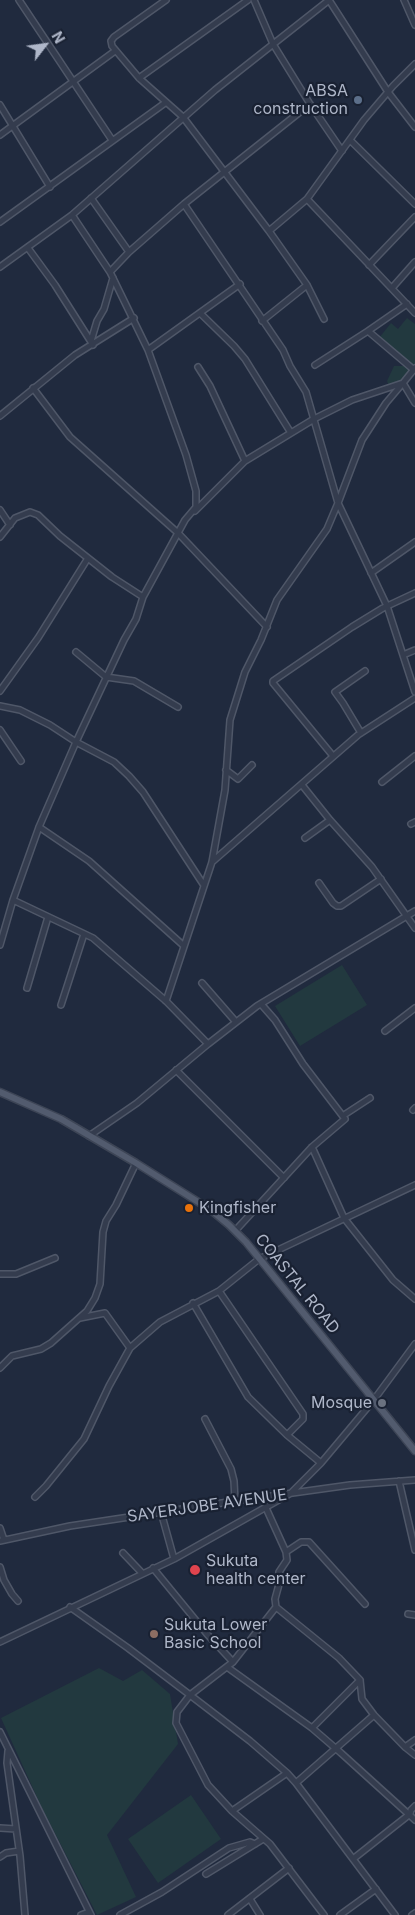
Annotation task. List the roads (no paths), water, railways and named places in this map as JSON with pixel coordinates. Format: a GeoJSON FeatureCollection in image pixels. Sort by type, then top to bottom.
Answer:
{"type":"FeatureCollection","features":[{"type":"Feature","properties":{"kind":"main road","name":"COASTAL ROAD"},"geometry":{"type":"LineString","coordinates":[[0,1092],[61,1119],[136,1163],[211,1210],[236,1231],[415,1451]]}},
{"type":"Feature","properties":{"kind":"street"},"geometry":{"type":"LineString","coordinates":[[19,0],[112,140]]}},
{"type":"Feature","properties":{"kind":"street"},"geometry":{"type":"LineString","coordinates":[[166,0],[114,37],[111,41],[115,51],[139,78],[183,117],[307,285],[324,320]]}},
{"type":"Feature","properties":{"kind":"street"},"geometry":{"type":"LineString","coordinates":[[139,78],[248,0]]}},
{"type":"Feature","properties":{"kind":"street"},"geometry":{"type":"LineString","coordinates":[[254,0],[273,44],[342,151]]}},
{"type":"Feature","properties":{"kind":"street"},"geometry":{"type":"LineString","coordinates":[[0,268],[72,215],[183,117],[329,0],[388,92],[415,127]]}},
{"type":"Feature","properties":{"kind":"street"},"geometry":{"type":"LineString","coordinates":[[404,0],[415,25]]}},
{"type":"Feature","properties":{"kind":"street"},"geometry":{"type":"LineString","coordinates":[[0,135],[115,51]]}},
{"type":"Feature","properties":{"kind":"street"},"geometry":{"type":"LineString","coordinates":[[269,231],[307,199],[388,92],[415,64]]}},
{"type":"Feature","properties":{"kind":"street"},"geometry":{"type":"LineString","coordinates":[[0,222],[165,103]]}},
{"type":"Feature","properties":{"kind":"street"},"geometry":{"type":"LineString","coordinates":[[92,343],[97,322],[104,308],[112,275],[129,252],[184,204],[310,104]]}},
{"type":"Feature","properties":{"kind":"street"},"geometry":{"type":"LineString","coordinates":[[0,106],[50,187]]}},
{"type":"Feature","properties":{"kind":"street"},"geometry":{"type":"LineString","coordinates":[[350,140],[415,204]]}},
{"type":"Feature","properties":{"kind":"street"},"geometry":{"type":"LineString","coordinates":[[91,198],[129,252]]}},
{"type":"Feature","properties":{"kind":"street"},"geometry":{"type":"LineString","coordinates":[[307,199],[415,313]]}},
{"type":"Feature","properties":{"kind":"street"},"geometry":{"type":"LineString","coordinates":[[184,204],[283,350],[290,366],[306,392],[338,503],[387,606],[415,692]]}},
{"type":"Feature","properties":{"kind":"street"},"geometry":{"type":"LineString","coordinates":[[72,215],[112,275],[148,350],[193,477],[197,499],[193,513]]}},
{"type":"Feature","properties":{"kind":"street"},"geometry":{"type":"LineString","coordinates":[[370,265],[415,217]]}},
{"type":"Feature","properties":{"kind":"street"},"geometry":{"type":"LineString","coordinates":[[28,248],[55,285],[92,343]]}},
{"type":"Feature","properties":{"kind":"street"},"geometry":{"type":"LineString","coordinates":[[392,288],[415,262]]}},
{"type":"Feature","properties":{"kind":"street"},"geometry":{"type":"LineString","coordinates":[[148,350],[240,284]]}},
{"type":"Feature","properties":{"kind":"street"},"geometry":{"type":"LineString","coordinates":[[262,320],[307,285]]}},
{"type":"Feature","properties":{"kind":"street"},"geometry":{"type":"LineString","coordinates":[[315,365],[407,304]]}},
{"type":"Feature","properties":{"kind":"street"},"geometry":{"type":"LineString","coordinates":[[200,313],[245,359],[291,433]]}},
{"type":"Feature","properties":{"kind":"street"},"geometry":{"type":"LineString","coordinates":[[0,416],[92,343],[134,318]]}},
{"type":"Feature","properties":{"kind":"street"},"geometry":{"type":"LineString","coordinates":[[166,1001],[199,904],[203,884],[212,862],[225,790],[230,720],[245,672],[267,627],[277,600],[327,529],[362,440],[386,403],[414,369],[368,331]]}},
{"type":"Feature","properties":{"kind":"street"},"geometry":{"type":"LineString","coordinates":[[198,367],[210,386],[244,461]]}},
{"type":"Feature","properties":{"kind":"street"},"geometry":{"type":"LineString","coordinates":[[0,945],[13,900],[39,827],[76,742],[106,677],[136,619],[143,597],[185,520],[244,461],[314,419],[352,400],[403,383]]}},
{"type":"Feature","properties":{"kind":"street"},"geometry":{"type":"LineString","coordinates":[[403,383],[415,403]]}},
{"type":"Feature","properties":{"kind":"street"},"geometry":{"type":"LineString","coordinates":[[33,388],[70,437],[178,533],[267,627]]}},
{"type":"Feature","properties":{"kind":"street"},"geometry":{"type":"LineString","coordinates":[[0,510],[10,525]]}},
{"type":"Feature","properties":{"kind":"street"},"geometry":{"type":"LineString","coordinates":[[0,538],[15,518],[30,512],[38,515],[60,536],[112,577],[143,597]]}},
{"type":"Feature","properties":{"kind":"street"},"geometry":{"type":"LineString","coordinates":[[372,573],[415,542]]}},
{"type":"Feature","properties":{"kind":"street"},"geometry":{"type":"LineString","coordinates":[[0,691],[38,638],[88,558]]}},
{"type":"Feature","properties":{"kind":"street"},"geometry":{"type":"LineString","coordinates":[[333,756],[272,682],[314,652],[387,606],[415,593]]}},
{"type":"Feature","properties":{"kind":"street"},"geometry":{"type":"LineString","coordinates":[[403,655],[415,650]]}},
{"type":"Feature","properties":{"kind":"street"},"geometry":{"type":"LineString","coordinates":[[76,652],[106,677],[134,681],[178,707]]}},
{"type":"Feature","properties":{"kind":"street"},"geometry":{"type":"LineString","coordinates":[[361,733],[334,692],[365,671]]}},
{"type":"Feature","properties":{"kind":"street"},"geometry":{"type":"LineString","coordinates":[[212,862],[361,733],[415,698]]}},
{"type":"Feature","properties":{"kind":"street"},"geometry":{"type":"LineString","coordinates":[[0,706],[20,710],[114,762],[143,792],[203,884]]}},
{"type":"Feature","properties":{"kind":"street"},"geometry":{"type":"LineString","coordinates":[[0,730],[21,761]]}},
{"type":"Feature","properties":{"kind":"street"},"geometry":{"type":"LineString","coordinates":[[382,782],[415,756]]}},
{"type":"Feature","properties":{"kind":"street"},"geometry":{"type":"LineString","coordinates":[[226,770],[238,779],[252,765]]}},
{"type":"Feature","properties":{"kind":"street"},"geometry":{"type":"LineString","coordinates":[[302,784],[381,879],[415,928]]}},
{"type":"Feature","properties":{"kind":"street"},"geometry":{"type":"LineString","coordinates":[[305,838],[330,820]]}},
{"type":"Feature","properties":{"kind":"street"},"geometry":{"type":"LineString","coordinates":[[39,827],[89,861],[184,946]]}},
{"type":"Feature","properties":{"kind":"street"},"geometry":{"type":"LineString","coordinates":[[319,883],[333,903],[336,906],[341,906],[381,879]]}},
{"type":"Feature","properties":{"kind":"street"},"geometry":{"type":"LineString","coordinates":[[13,900],[94,938],[166,1001],[208,1044]]}},
{"type":"Feature","properties":{"kind":"street"},"geometry":{"type":"LineString","coordinates":[[89,1136],[137,1103],[208,1044],[261,1004],[415,911]]}},
{"type":"Feature","properties":{"kind":"street"},"geometry":{"type":"LineString","coordinates":[[27,988],[48,917]]}},
{"type":"Feature","properties":{"kind":"street"},"geometry":{"type":"LineString","coordinates":[[61,1005],[84,934]]}},
{"type":"Feature","properties":{"kind":"street"},"geometry":{"type":"LineString","coordinates":[[202,983],[236,1022]]}},
{"type":"Feature","properties":{"kind":"street"},"geometry":{"type":"LineString","coordinates":[[236,1231],[312,1147],[344,1120],[344,1115],[303,1064],[281,1028],[261,1004]]}},
{"type":"Feature","properties":{"kind":"street"},"geometry":{"type":"LineString","coordinates":[[385,1031],[415,1008]]}},
{"type":"Feature","properties":{"kind":"street"},"geometry":{"type":"LineString","coordinates":[[176,1070],[284,1178]]}},
{"type":"Feature","properties":{"kind":"street"},"geometry":{"type":"LineString","coordinates":[[344,1115],[370,1098]]}},
{"type":"Feature","properties":{"kind":"street"},"geometry":{"type":"LineString","coordinates":[[312,1147],[344,1218],[393,1280],[415,1299]]}},
{"type":"Feature","properties":{"kind":"street"},"geometry":{"type":"LineString","coordinates":[[0,1368],[12,1356],[41,1349],[51,1344],[87,1311],[95,1298],[100,1284],[103,1232],[106,1221],[116,1205],[136,1163]]}},
{"type":"Feature","properties":{"kind":"street"},"geometry":{"type":"LineString","coordinates":[[35,1497],[84,1439],[109,1386],[130,1348],[160,1322],[219,1291],[259,1259],[415,1185]]}},
{"type":"Feature","properties":{"kind":"street"},"geometry":{"type":"LineString","coordinates":[[0,1274],[16,1274],[54,1258]]}},
{"type":"Feature","properties":{"kind":"street"},"geometry":{"type":"LineString","coordinates":[[219,1291],[303,1414],[303,1419],[287,1434]]}},
{"type":"Feature","properties":{"kind":"street"},"geometry":{"type":"LineString","coordinates":[[193,1303],[248,1397],[321,1463]]}},
{"type":"Feature","properties":{"kind":"street"},"geometry":{"type":"LineString","coordinates":[[80,1318],[105,1312],[130,1348]]}},
{"type":"Feature","properties":{"kind":"street"},"geometry":{"type":"LineString","coordinates":[[1,1639],[174,1559],[291,1493],[321,1463],[373,1401],[415,1344]]}},
{"type":"Feature","properties":{"kind":"street"},"geometry":{"type":"LineString","coordinates":[[205,1418],[231,1469],[235,1501]]}},
{"type":"Feature","properties":{"kind":"street","name":"SAYERJOBE AVENUE"},"geometry":{"type":"LineString","coordinates":[[2,1541],[70,1526],[235,1501],[415,1480]]}},
{"type":"Feature","properties":{"kind":"street"},"geometry":{"type":"LineString","coordinates":[[399,1481],[415,1550]]}},
{"type":"Feature","properties":{"kind":"street"},"geometry":{"type":"LineString","coordinates":[[266,1508],[286,1552],[287,1560],[279,1572],[281,1577],[275,1599],[276,1607],[339,1658],[360,1680],[362,1699],[374,1715],[415,1755]]}},
{"type":"Feature","properties":{"kind":"street"},"geometry":{"type":"LineString","coordinates":[[161,1512],[174,1559]]}},
{"type":"Feature","properties":{"kind":"street"},"geometry":{"type":"LineString","coordinates":[[0,1528],[2,1541]]}},
{"type":"Feature","properties":{"kind":"street"},"geometry":{"type":"LineString","coordinates":[[286,1552],[301,1542],[309,1542],[365,1604]]}},
{"type":"Feature","properties":{"kind":"street"},"geometry":{"type":"LineString","coordinates":[[123,1553],[142,1573]]}},
{"type":"Feature","properties":{"kind":"street"},"geometry":{"type":"LineString","coordinates":[[0,1568],[8,1587],[18,1601]]}},
{"type":"Feature","properties":{"kind":"street"},"geometry":{"type":"LineString","coordinates":[[153,1568],[207,1634],[233,1662]]}},
{"type":"Feature","properties":{"kind":"street"},"geometry":{"type":"LineString","coordinates":[[70,1607],[190,1695],[250,1741],[287,1773],[395,1915]]}},
{"type":"Feature","properties":{"kind":"street"},"geometry":{"type":"LineString","coordinates":[[276,1607],[233,1662],[190,1695],[177,1712],[176,1723],[208,1785],[232,1811],[270,1844],[324,1915]]}},
{"type":"Feature","properties":{"kind":"street"},"geometry":{"type":"LineString","coordinates":[[408,1614],[415,1615]]}},
{"type":"Feature","properties":{"kind":"street"},"geometry":{"type":"LineString","coordinates":[[227,1667],[312,1728],[415,1820]]}},
{"type":"Feature","properties":{"kind":"street"},"geometry":{"type":"LineString","coordinates":[[312,1728],[360,1680]]}},
{"type":"Feature","properties":{"kind":"street"},"geometry":{"type":"LineString","coordinates":[[296,1783],[374,1715]]}},
{"type":"Feature","properties":{"kind":"street"},"geometry":{"type":"LineString","coordinates":[[0,1732],[90,1913],[81,1915]]}},
{"type":"Feature","properties":{"kind":"street"},"geometry":{"type":"LineString","coordinates":[[405,1747],[415,1740]]}},
{"type":"Feature","properties":{"kind":"street"},"geometry":{"type":"LineString","coordinates":[[8,1750],[7,1763],[20,1851],[25,1915]]}},
{"type":"Feature","properties":{"kind":"street"},"geometry":{"type":"LineString","coordinates":[[232,1811],[287,1773]]}},
{"type":"Feature","properties":{"kind":"street"},"geometry":{"type":"LineString","coordinates":[[353,1859],[410,1814],[415,1806]]}},
{"type":"Feature","properties":{"kind":"street"},"geometry":{"type":"LineString","coordinates":[[0,1828],[16,1829]]}},
{"type":"Feature","properties":{"kind":"street"},"geometry":{"type":"LineString","coordinates":[[206,1874],[263,1839]]}},
{"type":"Feature","properties":{"kind":"street"},"geometry":{"type":"LineString","coordinates":[[120,1915],[162,1892],[229,1848],[250,1842],[255,1844]]}},
{"type":"Feature","properties":{"kind":"street"},"geometry":{"type":"LineString","coordinates":[[0,1857],[6,1853],[20,1851]]}},
{"type":"Feature","properties":{"kind":"street"},"geometry":{"type":"LineString","coordinates":[[228,1915],[290,1868]]}},
{"type":"Feature","properties":{"kind":"street"},"geometry":{"type":"LineString","coordinates":[[340,1915],[376,1889]]}},
{"type":"Feature","properties":{"kind":"street"},"geometry":{"type":"LineString","coordinates":[[250,1899],[260,1915]]}},
{"type":"Feature","properties":{"kind":"place","name":"ABSA construction"},"geometry":{"type":"Point","coordinates":[358,100]}},
{"type":"Feature","properties":{"kind":"place","name":"Kingfisher"},"geometry":{"type":"Point","coordinates":[189,1208]}},
{"type":"Feature","properties":{"kind":"place","name":"Mosque"},"geometry":{"type":"Point","coordinates":[382,1403]}},
{"type":"Feature","properties":{"kind":"place","name":"Sukuta health center"},"geometry":{"type":"Point","coordinates":[195,1570]}},
{"type":"Feature","properties":{"kind":"place","name":"Sukuta Lower Basic School"},"geometry":{"type":"Point","coordinates":[154,1634]}}]}
